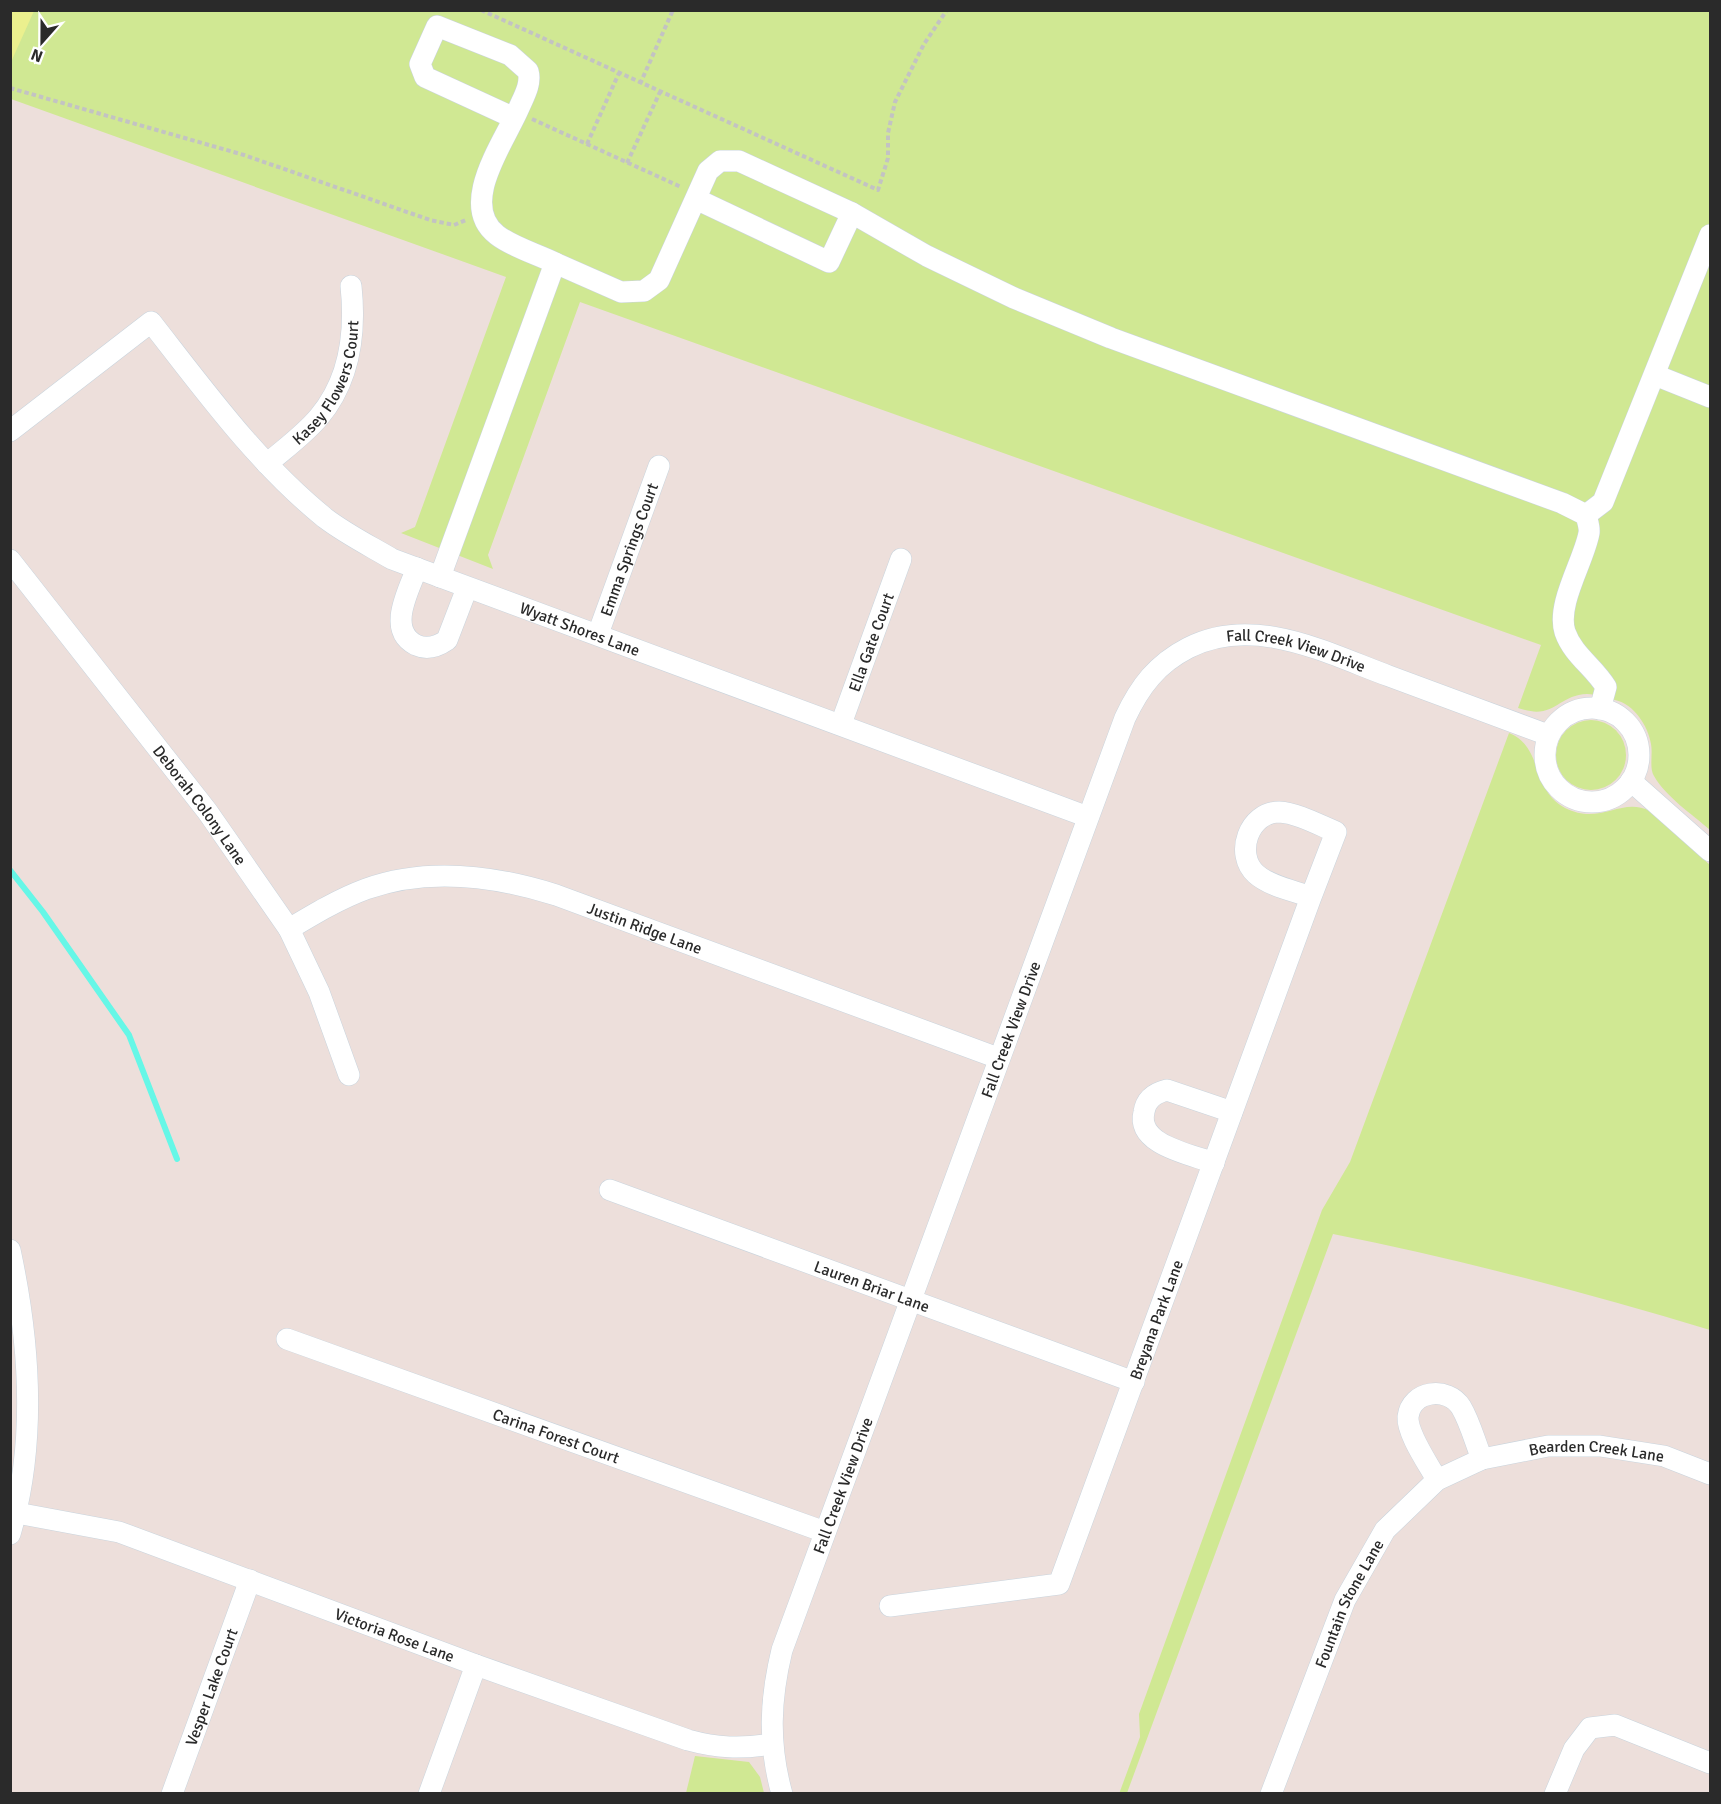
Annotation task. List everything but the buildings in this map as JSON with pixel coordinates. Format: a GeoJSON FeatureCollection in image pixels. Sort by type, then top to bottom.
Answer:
{"type":"FeatureCollection","features":[{"type":"Feature","properties":{"kind":"street"},"geometry":{"type":"LineString","coordinates":[[516,115],[425,77],[420,63],[437,26],[510,56],[524,65],[529,76],[516,115],[481,189],[481,214],[496,235],[621,292],[644,291],[659,280],[708,171],[720,161],[739,161],[852,213],[927,256],[1014,298],[1111,338],[1562,503],[1586,515],[1590,531],[1566,604],[1564,629],[1571,648],[1599,675],[1606,687],[1600,709]]}},
{"type":"Feature","properties":{"kind":"street"},"geometry":{"type":"LineString","coordinates":[[697,197],[829,262],[852,213]]}},
{"type":"Feature","properties":{"kind":"street"},"geometry":{"type":"LineString","coordinates":[[1586,515],[1603,502],[1710,235]]}},
{"type":"Feature","properties":{"kind":"street"},"geometry":{"type":"LineString","coordinates":[[440,577],[555,263]]}},
{"type":"Feature","properties":{"kind":"street","name":"Kasey Flowers Court"},"geometry":{"type":"LineString","coordinates":[[267,464],[318,418],[344,371],[354,333],[351,286]]}},
{"type":"Feature","properties":{"kind":"street","name":"Wyatt Shores Lane"},"geometry":{"type":"LineString","coordinates":[[10,430],[151,322],[267,464],[327,519],[392,559],[1088,817]]}},
{"type":"Feature","properties":{"kind":"street"},"geometry":{"type":"LineString","coordinates":[[1655,375],[1710,397]]}},
{"type":"Feature","properties":{"kind":"street","name":"Emma Springs Court"},"geometry":{"type":"LineString","coordinates":[[598,634],[658,466]]}},
{"type":"Feature","properties":{"kind":"street","name":"Ella Gate Court"},"geometry":{"type":"LineString","coordinates":[[841,724],[901,559]]}},
{"type":"Feature","properties":{"kind":"street","name":"Deborah Colony Lane"},"geometry":{"type":"LineString","coordinates":[[10,560],[207,811],[289,929],[319,992],[349,1075]]}},
{"type":"Feature","properties":{"kind":"street"},"geometry":{"type":"LineString","coordinates":[[417,568],[400,621],[403,630],[413,644],[430,648],[447,640],[467,588]]}},
{"type":"Feature","properties":{"kind":"street","name":"Fall Creek View Drive"},"geometry":{"type":"LineString","coordinates":[[782,1794],[771,1744],[773,1694],[782,1650],[1125,718],[1144,683],[1175,655],[1220,636],[1242,633],[1261,635],[1309,647],[1548,735]]}},
{"type":"Feature","properties":{"kind":"street"},"geometry":{"type":"LineString","coordinates":[[1585,708],[1600,709],[1615,714],[1627,724],[1635,737],[1638,759],[1631,781],[1621,793],[1607,801],[1591,803],[1575,800],[1562,792],[1551,780],[1545,766],[1544,750],[1548,735],[1557,722],[1570,713],[1585,708]]}},
{"type":"Feature","properties":{"kind":"street"},"geometry":{"type":"LineString","coordinates":[[1631,781],[1710,851]]}},
{"type":"Feature","properties":{"kind":"street","name":"Breyana Park Lane"},"geometry":{"type":"LineString","coordinates":[[890,1606],[1059,1584],[1336,832],[1290,814],[1278,812],[1260,818],[1254,824],[1246,842],[1247,859],[1251,868],[1264,879],[1311,897]]}},
{"type":"Feature","properties":{"kind":"street","name":"Justin Ridge Lane"},"geometry":{"type":"LineString","coordinates":[[289,929],[340,900],[369,888],[394,882],[426,877],[499,879],[556,895],[998,1058]]}},
{"type":"Feature","properties":{"kind":"street"},"geometry":{"type":"LineString","coordinates":[[1214,1163],[1152,1138],[1143,1127],[1144,1110],[1151,1097],[1167,1090],[1232,1113]]}},
{"type":"Feature","properties":{"kind":"street","name":"Lauren Briar Lane"},"geometry":{"type":"LineString","coordinates":[[610,1190],[1134,1382]]}},
{"type":"Feature","properties":{"kind":"street"},"geometry":{"type":"LineString","coordinates":[[10,1250],[26,1342],[28,1424],[17,1513],[10,1534]]}},
{"type":"Feature","properties":{"kind":"street","name":"Carina Forest Court"},"geometry":{"type":"LineString","coordinates":[[287,1339],[825,1533]]}},
{"type":"Feature","properties":{"kind":"street"},"geometry":{"type":"LineString","coordinates":[[1437,1480],[1411,1431],[1408,1416],[1417,1400],[1432,1392],[1450,1395],[1460,1406],[1482,1459]]}},
{"type":"Feature","properties":{"kind":"street","name":"Bearden Creek Lane"},"geometry":{"type":"LineString","coordinates":[[1482,1459],[1548,1446],[1600,1446],[1664,1456],[1710,1474]]}},
{"type":"Feature","properties":{"kind":"street","name":"Fountain Stone Lane"},"geometry":{"type":"LineString","coordinates":[[1271,1794],[1345,1599],[1385,1530],[1437,1480],[1482,1459]]}},
{"type":"Feature","properties":{"kind":"street","name":"Victoria Rose Lane"},"geometry":{"type":"LineString","coordinates":[[17,1513],[119,1532],[476,1665],[688,1740],[734,1748],[771,1744]]}},
{"type":"Feature","properties":{"kind":"street","name":"Vesper Lake Court"},"geometry":{"type":"LineString","coordinates":[[172,1794],[250,1580]]}},
{"type":"Feature","properties":{"kind":"street"},"geometry":{"type":"LineString","coordinates":[[429,1794],[476,1665]]}},
{"type":"Feature","properties":{"kind":"street"},"geometry":{"type":"LineString","coordinates":[[1555,1794],[1574,1749],[1590,1728],[1615,1725],[1710,1763]]}},
{"type":"Feature","properties":{"kind":"path"},"geometry":{"type":"LineString","coordinates":[[481,10],[639,84],[878,190],[888,158],[888,133],[895,102],[924,44],[947,10]]}},
{"type":"Feature","properties":{"kind":"path"},"geometry":{"type":"LineString","coordinates":[[639,84],[673,10]]}},
{"type":"Feature","properties":{"kind":"path"},"geometry":{"type":"LineString","coordinates":[[587,144],[619,73]]}},
{"type":"Feature","properties":{"kind":"path"},"geometry":{"type":"LineString","coordinates":[[10,88],[244,155],[430,220],[454,225],[481,214]]}},
{"type":"Feature","properties":{"kind":"path"},"geometry":{"type":"LineString","coordinates":[[627,163],[660,92]]}},
{"type":"Feature","properties":{"kind":"path"},"geometry":{"type":"LineString","coordinates":[[516,115],[587,144],[697,197]]}},
{"type":"Feature","properties":{"kind":"green space"},"geometry":{"type":"Polygon","coordinates":[[[10,11],[1710,11],[1710,830],[1659,784],[1652,769],[1649,737],[1643,723],[1634,711],[1622,702],[1587,694],[1569,698],[1548,710],[1530,711],[1518,708],[1541,645],[580,302],[488,555],[493,569],[401,533],[415,527],[506,277],[11,99],[10,11]]]}},
{"type":"Feature","properties":{"kind":"green space"},"geometry":{"type":"Polygon","coordinates":[[[10,11],[34,11],[11,62],[10,11]]]}},
{"type":"Feature","properties":{"kind":"green space"},"geometry":{"type":"Polygon","coordinates":[[[1598,720],[1611,726],[1620,735],[1624,741],[1626,755],[1624,769],[1616,780],[1605,788],[1584,790],[1566,780],[1558,769],[1556,748],[1566,730],[1577,722],[1598,720]]]}},
{"type":"Feature","properties":{"kind":"green space"},"geometry":{"type":"Polygon","coordinates":[[[1509,733],[1520,739],[1528,748],[1546,790],[1565,808],[1589,814],[1630,807],[1650,811],[1710,865],[1710,1330],[1523,1278],[1333,1234],[1127,1793],[1119,1794],[1140,1737],[1139,1714],[1322,1210],[1350,1162],[1509,733]]]}},
{"type":"Feature","properties":{"kind":"green space"},"geometry":{"type":"Polygon","coordinates":[[[695,1756],[749,1762],[760,1777],[764,1793],[686,1793],[695,1756]]]}},
{"type":"Feature","properties":{"kind":"waterway"},"geometry":{"type":"LineString","coordinates":[[10,870],[43,912],[129,1035],[177,1159]]}}]}
